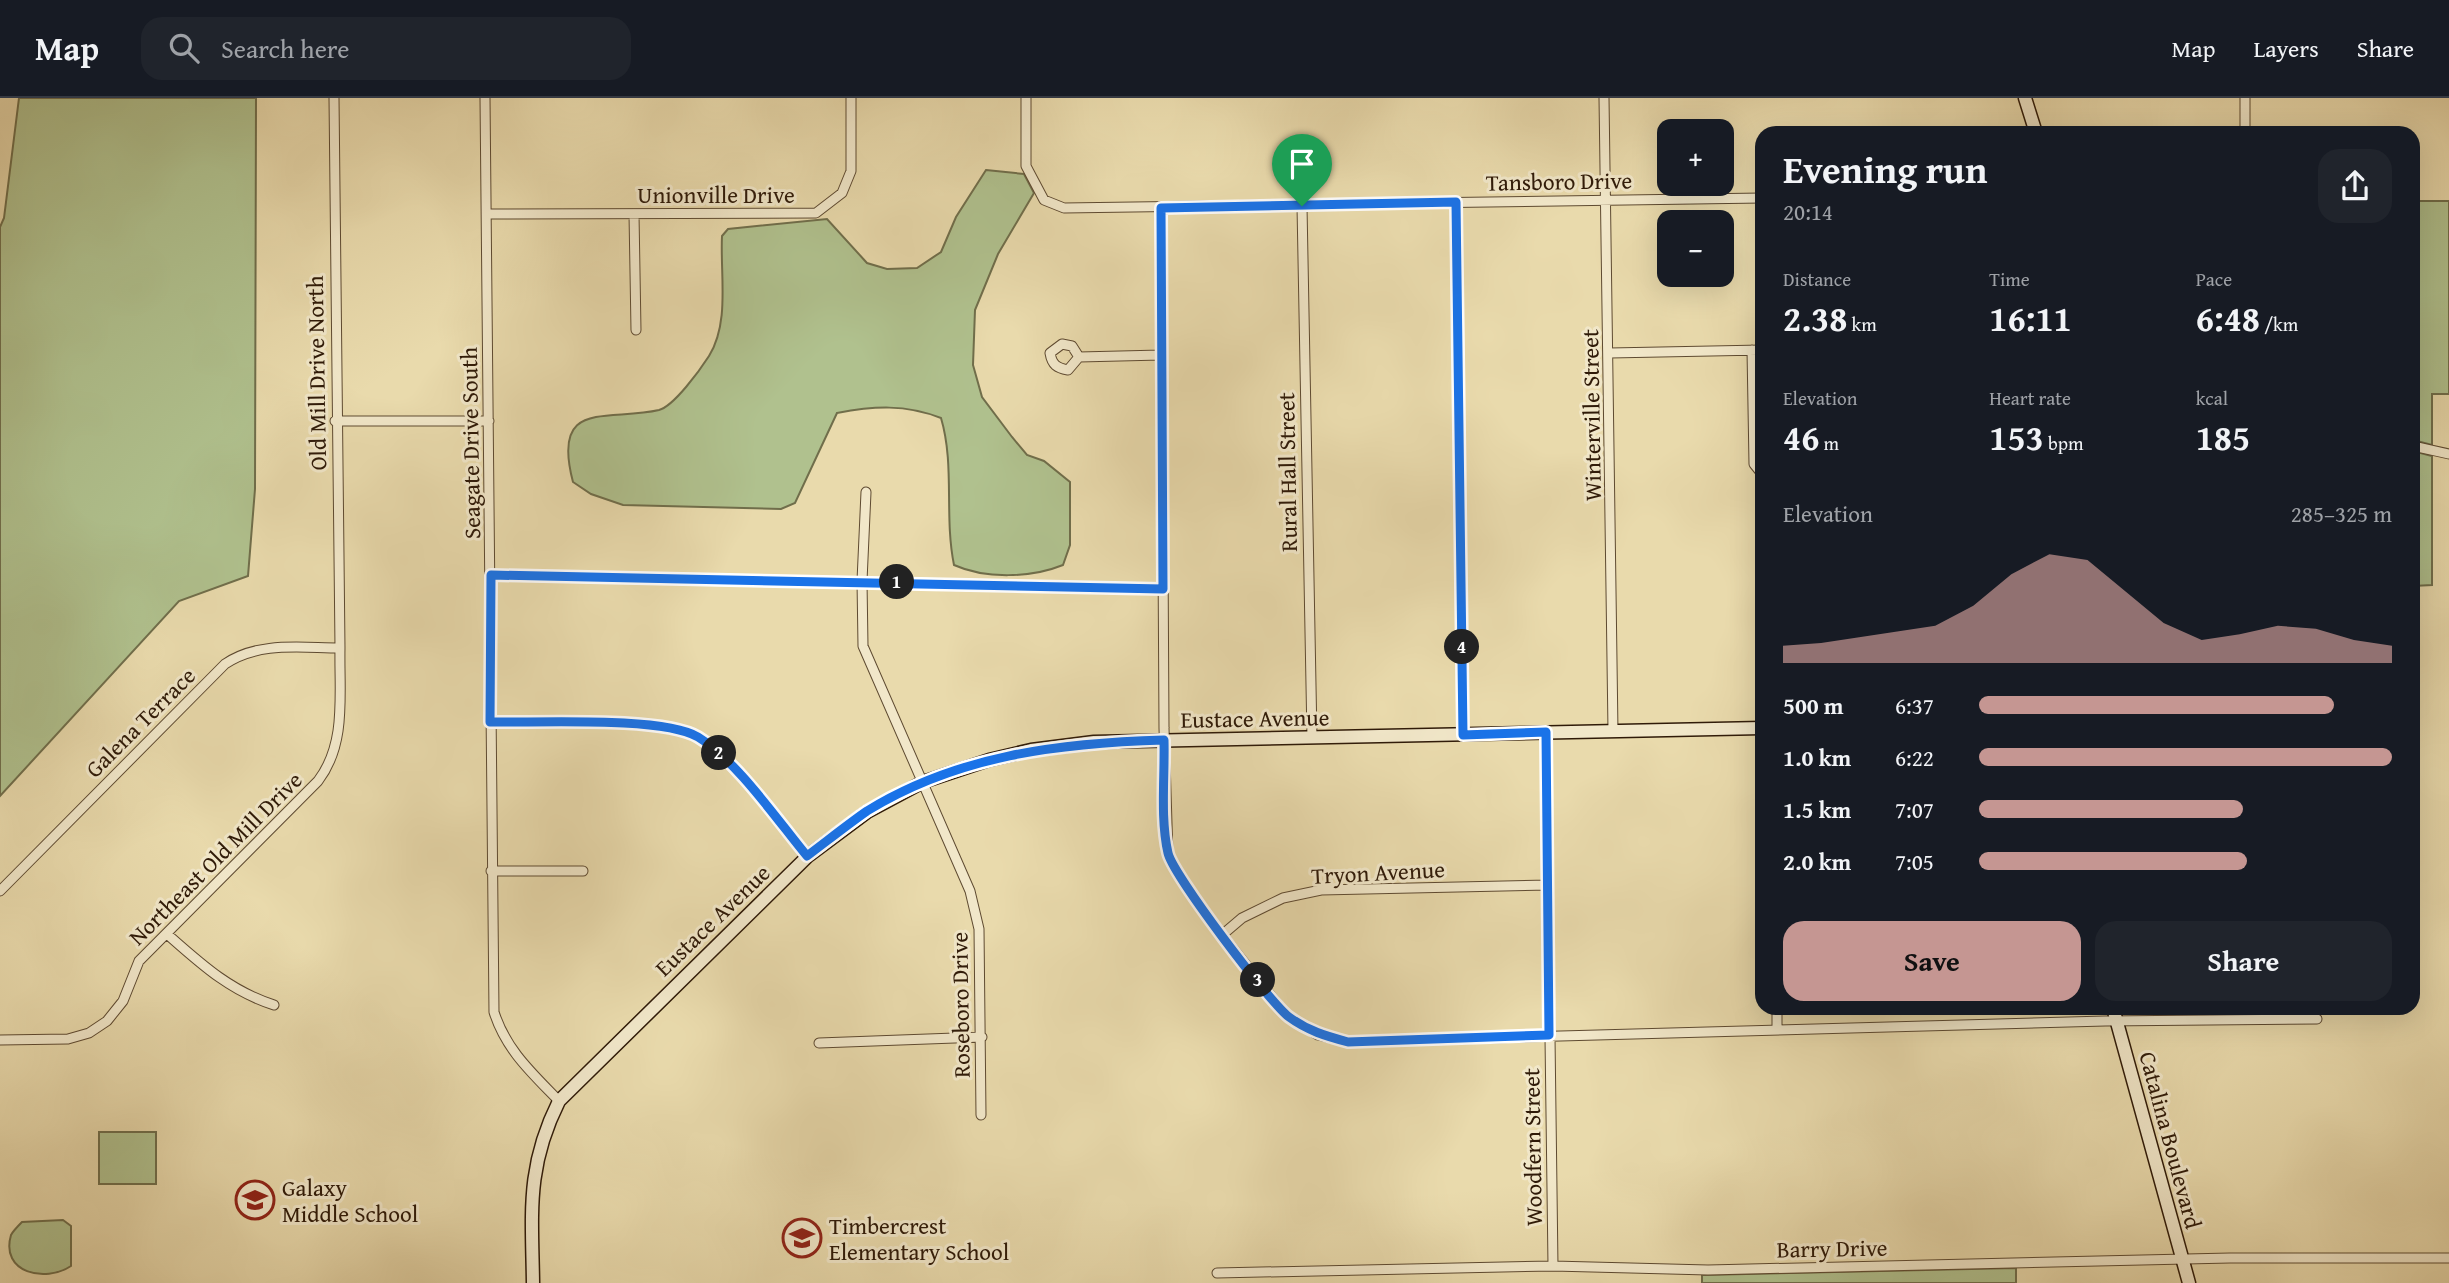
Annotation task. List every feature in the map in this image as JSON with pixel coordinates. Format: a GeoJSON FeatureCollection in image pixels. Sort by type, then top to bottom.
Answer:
{"type":"FeatureCollection","features":[{"type":"Feature","properties":{"kind":"street","name":"Old Mill Drive North"},"geometry":{"type":"LineString","coordinates":[[334,98],[335,421],[340,648]]}},
{"type":"Feature","properties":{"kind":"street","name":"Seagate Drive South"},"geometry":{"type":"LineString","coordinates":[[485,98],[494,1012],[501,1036],[519,1060],[559,1101]]}},
{"type":"Feature","properties":{"kind":"street","name":"Unionville Drive"},"geometry":{"type":"LineString","coordinates":[[487,214],[816,213],[842,193],[851,170],[851,98]]}},
{"type":"Feature","properties":{"kind":"street","name":"Tansboro Drive"},"geometry":{"type":"LineString","coordinates":[[1026,98],[1026,166],[1044,200],[1064,208],[1755,198]]}},
{"type":"Feature","properties":{"kind":"street","name":"Winterville Street"},"geometry":{"type":"LineString","coordinates":[[1604,98],[1610,353],[1613,731]]}},
{"type":"Feature","properties":{"kind":"street"},"geometry":{"type":"LineString","coordinates":[[2025,98],[2034,126]]}},
{"type":"Feature","properties":{"kind":"street"},"geometry":{"type":"LineString","coordinates":[[2245,98],[2245,126]]}},
{"type":"Feature","properties":{"kind":"street"},"geometry":{"type":"LineString","coordinates":[[1456,202],[1463,735]]}},
{"type":"Feature","properties":{"kind":"street","name":"Rural Hall Street"},"geometry":{"type":"LineString","coordinates":[[1302,206],[1312,738]]}},
{"type":"Feature","properties":{"kind":"street"},"geometry":{"type":"LineString","coordinates":[[1161,208],[1164,740],[1168,855],[1177,873],[1222,935],[1287,1016],[1318,1035],[1348,1042],[1549,1035],[2317,1019]]}},
{"type":"Feature","properties":{"kind":"street"},"geometry":{"type":"LineString","coordinates":[[634,214],[636,330]]}},
{"type":"Feature","properties":{"kind":"street"},"geometry":{"type":"LineString","coordinates":[[1610,353],[1755,350]]}},
{"type":"Feature","properties":{"kind":"street"},"geometry":{"type":"LineString","coordinates":[[1079,357],[1161,355]]}},
{"type":"Feature","properties":{"kind":"street"},"geometry":{"type":"LineString","coordinates":[[335,421],[489,421]]}},
{"type":"Feature","properties":{"kind":"street"},"geometry":{"type":"LineString","coordinates":[[1755,426],[1755,465]]}},
{"type":"Feature","properties":{"kind":"street"},"geometry":{"type":"LineString","coordinates":[[2420,448],[2449,454]]}},
{"type":"Feature","properties":{"kind":"street","name":"Roseboro Drive"},"geometry":{"type":"LineString","coordinates":[[866,492],[862,581],[863,646],[970,891],[979,929],[981,1115]]}},
{"type":"Feature","properties":{"kind":"street"},"geometry":{"type":"LineString","coordinates":[[491,575],[1163,589]]}},
{"type":"Feature","properties":{"kind":"street","name":"Galena Terrace"},"geometry":{"type":"LineString","coordinates":[[0,891],[225,664],[244,653],[263,648],[340,648]]}},
{"type":"Feature","properties":{"kind":"street","name":"Northeast Old Mill Drive"},"geometry":{"type":"LineString","coordinates":[[0,1040],[68,1040],[101,1026],[123,1001],[139,961],[327,768],[339,731],[340,648]]}},
{"type":"Feature","properties":{"kind":"street"},"geometry":{"type":"LineString","coordinates":[[490,722],[648,725],[678,729],[697,737],[720,754],[807,856]]}},
{"type":"Feature","properties":{"kind":"street","name":"Eustace Avenue"},"geometry":{"type":"LineString","coordinates":[[533,1283],[532,1185],[546,1128],[559,1101],[807,856],[867,812],[923,782],[1031,750],[1094,742],[1755,728]]}},
{"type":"Feature","properties":{"kind":"street","name":"Woodfern Street"},"geometry":{"type":"LineString","coordinates":[[1546,732],[1553,1266]]}},
{"type":"Feature","properties":{"kind":"street"},"geometry":{"type":"LineString","coordinates":[[491,871],[583,872]]}},
{"type":"Feature","properties":{"kind":"street","name":"Tryon Avenue"},"geometry":{"type":"LineString","coordinates":[[1222,935],[1242,918],[1283,898],[1321,890],[1548,885]]}},
{"type":"Feature","properties":{"kind":"street"},"geometry":{"type":"LineString","coordinates":[[167,934],[231,987],[274,1004]]}},
{"type":"Feature","properties":{"kind":"street"},"geometry":{"type":"LineString","coordinates":[[1777,1015],[1777,1030]]}},
{"type":"Feature","properties":{"kind":"street","name":"Catalina Boulevard"},"geometry":{"type":"LineString","coordinates":[[2115,1015],[2189,1283]]}},
{"type":"Feature","properties":{"kind":"street"},"geometry":{"type":"LineString","coordinates":[[2255,1015],[2255,1019]]}},
{"type":"Feature","properties":{"kind":"street"},"geometry":{"type":"LineString","coordinates":[[819,1043],[982,1037]]}},
{"type":"Feature","properties":{"kind":"street","name":"Barry Drive"},"geometry":{"type":"LineString","coordinates":[[1217,1273],[1553,1266],[1726,1269],[2182,1259],[2449,1258]]}},
{"type":"Feature","properties":{"kind":"green space"},"geometry":{"type":"Polygon","coordinates":[[[19,98],[256,98],[255,489],[248,576],[179,601],[0,796],[0,227],[4,218],[19,98]]]}},
{"type":"Feature","properties":{"kind":"green space"},"geometry":{"type":"Polygon","coordinates":[[[986,170],[1024,174],[1034,193],[998,254],[975,310],[973,365],[982,397],[1012,437],[1027,455],[1044,461],[1070,482],[1070,545],[1063,565],[1037,572],[994,575],[954,565],[948,454],[941,418],[915,410],[877,408],[837,413],[795,503],[781,509],[623,505],[591,494],[573,482],[568,455],[570,437],[577,425],[588,419],[665,407],[686,387],[709,356],[720,328],[723,298],[722,236],[728,229],[827,219],[867,263],[887,269],[917,268],[941,252],[956,217],[986,170]]]}},
{"type":"Feature","properties":{"kind":"green space"},"geometry":{"type":"Polygon","coordinates":[[[2420,201],[2449,201],[2449,394],[2432,394],[2432,445],[2420,442],[2420,201]]]}},
{"type":"Feature","properties":{"kind":"green space"},"geometry":{"type":"Polygon","coordinates":[[[2420,453],[2432,456],[2432,585],[2420,586],[2420,453]]]}},
{"type":"Feature","properties":{"kind":"green space"},"geometry":{"type":"Polygon","coordinates":[[[99,1132],[156,1132],[156,1184],[99,1184],[99,1132]]]}},
{"type":"Feature","properties":{"kind":"green space"},"geometry":{"type":"Polygon","coordinates":[[[63,1220],[71,1226],[71,1266],[49,1274],[38,1274],[18,1266],[9,1248],[11,1235],[19,1225],[22,1222],[63,1220]]]}},
{"type":"Feature","properties":{"kind":"green space"},"geometry":{"type":"Polygon","coordinates":[[[2016,1268],[2016,1283],[1702,1283],[1702,1275],[2016,1268]]]}},
{"type":"Feature","properties":{"kind":"place","name":"Galaxy Middle School"},"geometry":{"type":"Point","coordinates":[255,1200]}},
{"type":"Feature","properties":{"kind":"place","name":"Timbercrest Elementary School"},"geometry":{"type":"Point","coordinates":[802,1238]}},
{"type":"Feature","properties":{"kind":"route"},"geometry":{"type":"LineString","coordinates":[[1456,202],[1463,735],[1546,732],[1549,1035],[1348,1042],[1318,1035],[1287,1016],[1222,935],[1177,873],[1168,855],[1164,740],[1070,744],[989,760],[923,782],[867,812],[807,856],[720,754],[697,737],[678,729],[648,725],[490,722],[491,575],[1163,589],[1161,208],[1302,206],[1456,202]]}}]}
